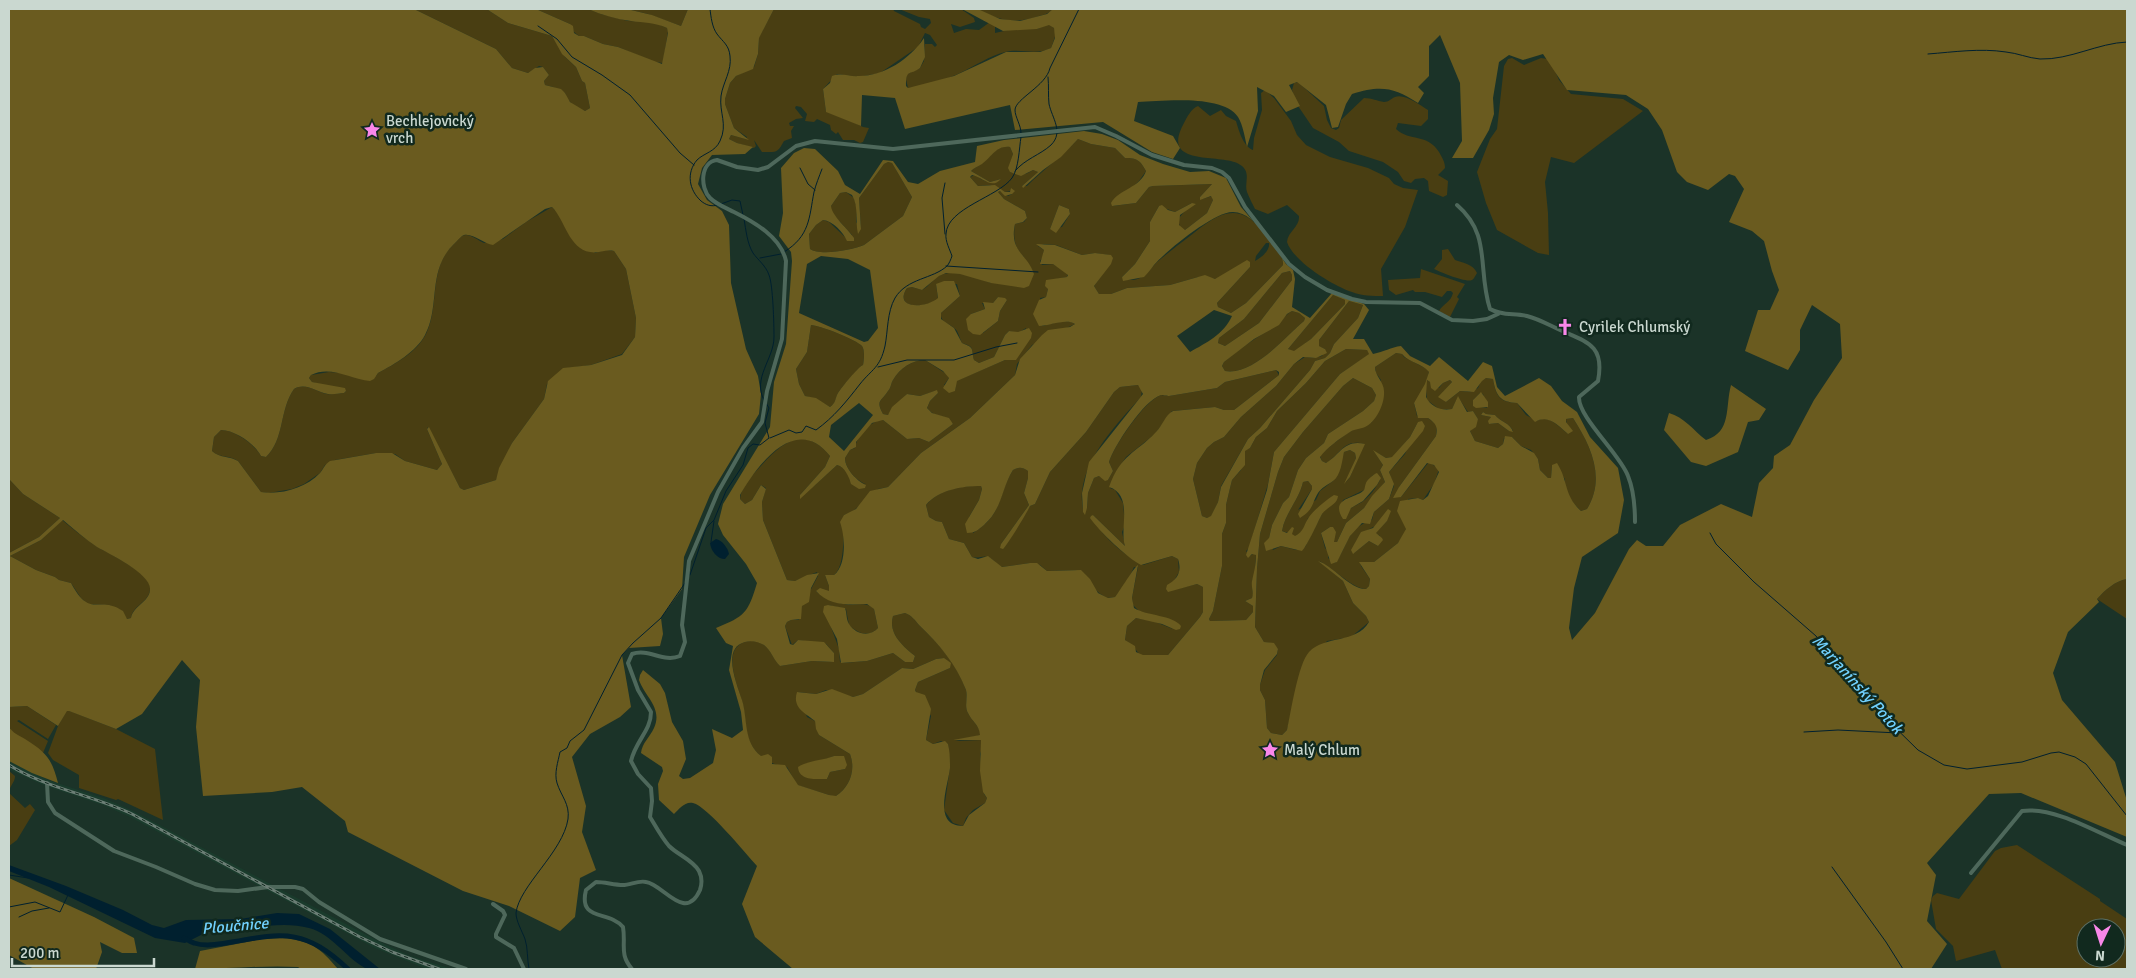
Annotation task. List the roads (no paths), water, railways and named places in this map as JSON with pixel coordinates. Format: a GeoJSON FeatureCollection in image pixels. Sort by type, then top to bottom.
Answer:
{"type":"FeatureCollection","features":[{"type":"Feature","properties":{"kind":"street"},"geometry":{"type":"LineString","coordinates":[[632,969],[626,962],[623,954],[625,934],[623,927],[612,918],[594,914],[588,910],[585,904],[586,890],[596,882],[622,885],[646,881],[675,901],[684,902],[691,901],[696,896],[701,888],[702,880],[697,868],[670,847],[650,817],[651,788],[638,774],[631,761],[634,748],[648,728],[651,712],[638,690],[628,663],[632,654],[640,651],[666,659],[675,658],[683,651],[685,642],[682,625],[683,610],[689,562],[718,492],[743,448],[762,422],[782,339],[786,261],[782,249],[776,240],[759,227],[711,200],[705,192],[703,184],[707,165],[712,160],[737,167],[758,170],[768,167],[796,146],[815,141],[893,149],[1095,127],[1152,155],[1184,166],[1212,168],[1222,172],[1229,178],[1245,207],[1289,264],[1305,277],[1327,290],[1366,302],[1420,303],[1452,320],[1473,321],[1487,319],[1498,314]]}},
{"type":"Feature","properties":{"kind":"street"},"geometry":{"type":"LineString","coordinates":[[1456,205],[1474,224],[1479,237],[1484,291],[1490,309],[1487,319]]}},
{"type":"Feature","properties":{"kind":"street"},"geometry":{"type":"LineString","coordinates":[[1490,309],[1498,314],[1527,316],[1543,321],[1586,341],[1595,349],[1600,361],[1598,381],[1579,397],[1578,403],[1592,425],[1609,445],[1628,475],[1634,493],[1635,522]]}},
{"type":"Feature","properties":{"kind":"street"},"geometry":{"type":"LineString","coordinates":[[47,783],[48,802],[55,812],[114,851],[195,884],[215,890],[238,891],[268,887],[295,887],[303,889],[319,902],[380,939],[457,968],[466,969]]}},
{"type":"Feature","properties":{"kind":"street"},"geometry":{"type":"LineString","coordinates":[[1971,874],[2022,811],[2031,809],[2063,816],[2127,845]]}},
{"type":"Feature","properties":{"kind":"street"},"geometry":{"type":"LineString","coordinates":[[493,904],[503,911],[505,915],[496,937],[514,948],[524,969]]}},
{"type":"Feature","properties":{"kind":"water"},"geometry":{"type":"Polygon","coordinates":[[[716,539],[727,549],[729,554],[725,559],[717,556],[712,549],[710,543],[716,539]]]}},
{"type":"Feature","properties":{"kind":"water","name":"Ploučnice"},"geometry":{"type":"Polygon","coordinates":[[[9,865],[66,886],[123,910],[152,925],[164,928],[186,920],[240,919],[277,913],[299,914],[330,929],[380,969],[365,968],[325,935],[309,928],[297,926],[283,925],[203,932],[201,935],[185,943],[155,938],[49,887],[9,871],[9,865]]]}},
{"type":"Feature","properties":{"kind":"waterway"},"geometry":{"type":"LineString","coordinates":[[710,9],[714,28],[727,46],[730,56],[729,72],[721,96],[723,129],[718,145],[697,160],[691,170],[690,181],[694,192],[701,201],[713,206],[718,205]]}},
{"type":"Feature","properties":{"kind":"waterway"},"geometry":{"type":"LineString","coordinates":[[1021,133],[1015,113],[1016,106],[1047,75],[1079,9]]}},
{"type":"Feature","properties":{"kind":"waterway"},"geometry":{"type":"LineString","coordinates":[[538,26],[557,39],[572,57],[630,95],[680,153],[694,165]]}},
{"type":"Feature","properties":{"kind":"waterway"},"geometry":{"type":"LineString","coordinates":[[1928,54],[1986,50],[2040,59],[2051,59],[2105,45],[2127,42]]}},
{"type":"Feature","properties":{"kind":"waterway"},"geometry":{"type":"LineString","coordinates":[[1015,171],[1023,163],[1051,145],[1057,135],[1056,125],[1049,104],[1048,77]]}},
{"type":"Feature","properties":{"kind":"waterway"},"geometry":{"type":"LineString","coordinates":[[770,438],[789,430],[796,433],[802,432],[806,426],[816,430],[840,409],[875,368],[883,353],[889,315],[895,298],[906,286],[935,274],[948,265],[952,256],[946,237],[949,225],[964,210],[996,191],[1012,178],[1017,164],[1021,137]]}},
{"type":"Feature","properties":{"kind":"waterway"},"geometry":{"type":"LineString","coordinates":[[800,168],[808,184],[815,190]]}},
{"type":"Feature","properties":{"kind":"waterway"},"geometry":{"type":"LineString","coordinates":[[784,252],[793,246],[804,233],[822,169]]}},
{"type":"Feature","properties":{"kind":"waterway"},"geometry":{"type":"LineString","coordinates":[[945,183],[942,198],[945,234]]}},
{"type":"Feature","properties":{"kind":"waterway"},"geometry":{"type":"LineString","coordinates":[[721,204],[732,200],[740,201],[743,215]]}},
{"type":"Feature","properties":{"kind":"waterway"},"geometry":{"type":"LineString","coordinates":[[744,219],[751,249],[768,272],[773,305],[773,345],[761,384],[764,400]]}},
{"type":"Feature","properties":{"kind":"waterway"},"geometry":{"type":"LineString","coordinates":[[760,258],[781,254]]}},
{"type":"Feature","properties":{"kind":"waterway"},"geometry":{"type":"LineString","coordinates":[[946,266],[1038,272]]}},
{"type":"Feature","properties":{"kind":"waterway"},"geometry":{"type":"LineString","coordinates":[[878,367],[907,360],[954,360],[996,347],[1017,343]]}},
{"type":"Feature","properties":{"kind":"waterway"},"geometry":{"type":"LineString","coordinates":[[690,575],[706,528],[714,520],[726,491],[743,465],[748,448],[753,444],[760,445],[769,438],[765,423],[769,408],[766,403]]}},
{"type":"Feature","properties":{"kind":"waterway"},"geometry":{"type":"LineString","coordinates":[[711,542],[714,521]]}},
{"type":"Feature","properties":{"kind":"waterway","name":"Marjanínský Potok"},"geometry":{"type":"LineString","coordinates":[[1710,533],[1716,544],[1754,582],[1816,636],[1871,704],[1918,750],[1944,765],[1967,769],[2022,762],[2059,752],[2075,757],[2086,764],[2127,816]]}},
{"type":"Feature","properties":{"kind":"waterway"},"geometry":{"type":"LineString","coordinates":[[529,969],[526,942],[516,913],[519,903],[532,880],[558,844],[568,819],[566,804],[556,779],[560,752],[567,748],[570,741],[584,730],[622,655],[661,618],[685,583]]}},
{"type":"Feature","properties":{"kind":"waterway"},"geometry":{"type":"LineString","coordinates":[[1804,732],[1838,730],[1898,733]]}},
{"type":"Feature","properties":{"kind":"waterway"},"geometry":{"type":"LineString","coordinates":[[1832,867],[1903,969]]}},
{"type":"Feature","properties":{"kind":"waterway"},"geometry":{"type":"LineString","coordinates":[[9,875],[28,878]]}},
{"type":"Feature","properties":{"kind":"waterway"},"geometry":{"type":"LineString","coordinates":[[9,907],[35,902],[60,912],[68,895]]}},
{"type":"Feature","properties":{"kind":"waterway"},"geometry":{"type":"LineString","coordinates":[[19,917],[32,911],[49,908]]}},
{"type":"Feature","properties":{"kind":"waterway","name":"Ploučnice"},"geometry":{"type":"LineString","coordinates":[[184,938],[194,943],[208,945],[267,937],[294,937],[320,947],[348,969]]}},
{"type":"Feature","properties":{"kind":"railway"},"geometry":{"type":"LineString","coordinates":[[9,765],[38,780],[132,814],[360,937],[392,952],[439,969]]}},
{"type":"Feature","properties":{"kind":"place","name":"Bechlejovický vrch"},"geometry":{"type":"Point","coordinates":[372,130]}},
{"type":"Feature","properties":{"kind":"place","name":"Cyrilek Chlumský"},"geometry":{"type":"Point","coordinates":[1565,327]}},
{"type":"Feature","properties":{"kind":"place","name":"Malý Chlum"},"geometry":{"type":"Point","coordinates":[1270,750]}}]}
